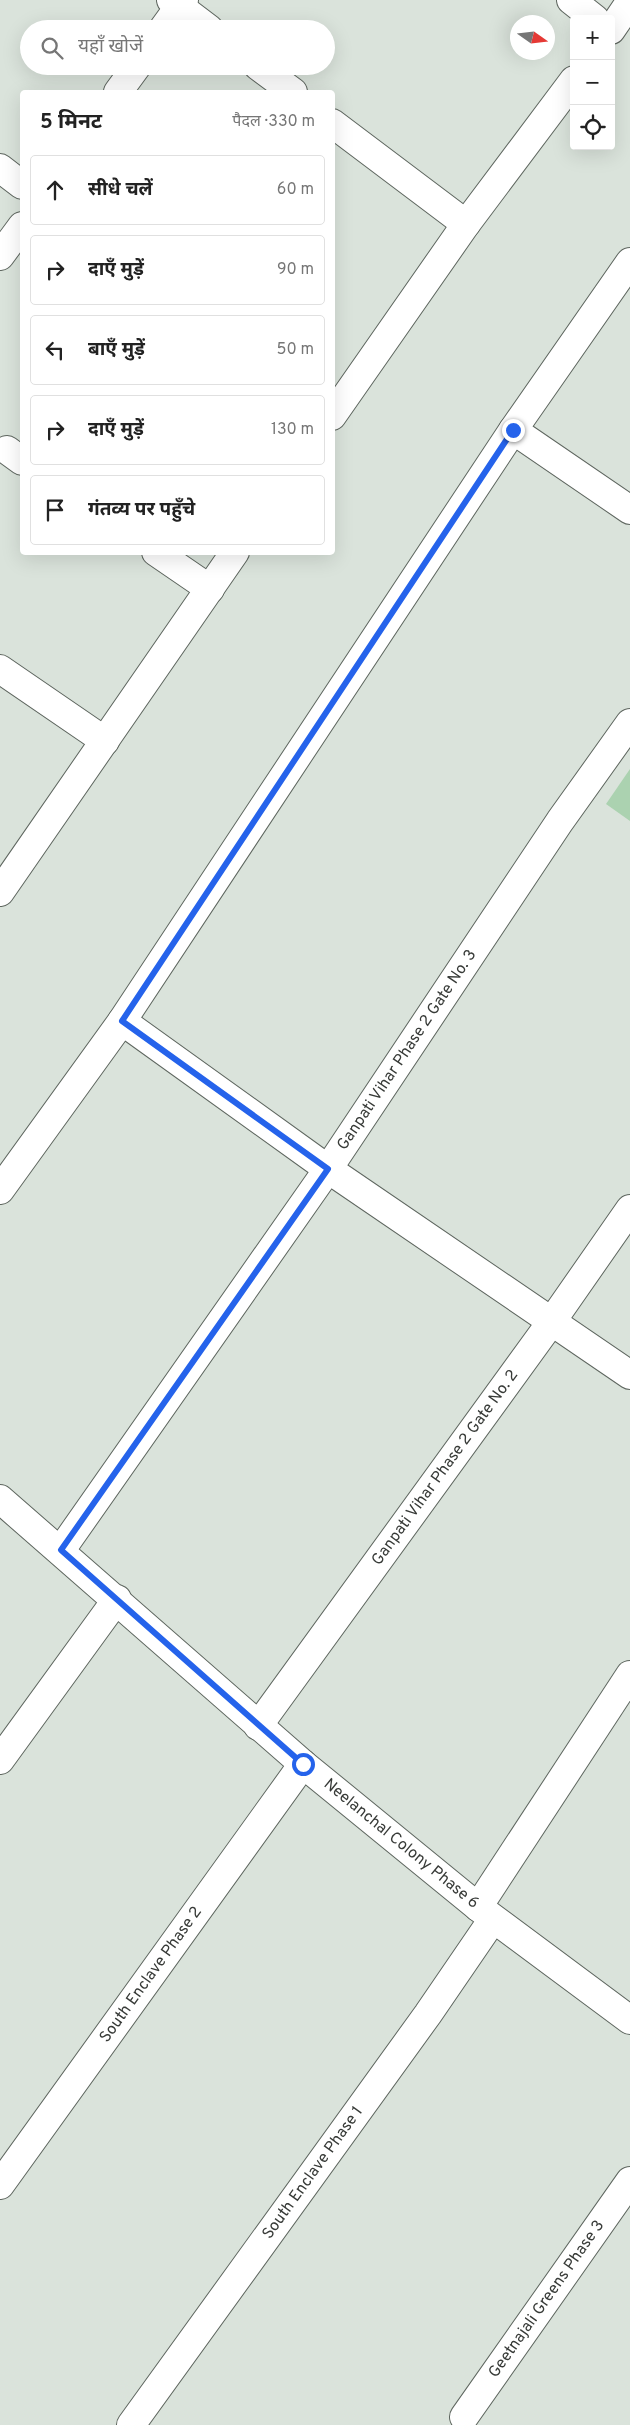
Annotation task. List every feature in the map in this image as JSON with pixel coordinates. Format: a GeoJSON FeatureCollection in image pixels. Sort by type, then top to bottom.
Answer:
{"type":"FeatureCollection","features":[{"type":"Feature","properties":{"kind":"street"},"geometry":{"type":"LineString","coordinates":[[571,0],[590,15]]}},
{"type":"Feature","properties":{"kind":"street"},"geometry":{"type":"LineString","coordinates":[[169,20],[178,2],[199,20]]}},
{"type":"Feature","properties":{"kind":"street"},"geometry":{"type":"LineString","coordinates":[[615,24],[630,2]]}},
{"type":"Feature","properties":{"kind":"street"},"geometry":{"type":"LineString","coordinates":[[119,90],[130,75]]}},
{"type":"Feature","properties":{"kind":"street"},"geometry":{"type":"LineString","coordinates":[[270,75],[290,90]]}},
{"type":"Feature","properties":{"kind":"street"},"geometry":{"type":"LineString","coordinates":[[335,412],[466,224],[570,85]]}},
{"type":"Feature","properties":{"kind":"street"},"geometry":{"type":"LineString","coordinates":[[335,125],[466,224]]}},
{"type":"Feature","properties":{"kind":"street"},"geometry":{"type":"LineString","coordinates":[[0,168],[20,183]]}},
{"type":"Feature","properties":{"kind":"street"},"geometry":{"type":"LineString","coordinates":[[0,256],[20,229]]}},
{"type":"Feature","properties":{"kind":"street"},"geometry":{"type":"LineString","coordinates":[[0,1190],[122,1021],[513,430],[630,262]]}},
{"type":"Feature","properties":{"kind":"street"},"geometry":{"type":"LineString","coordinates":[[513,430],[630,510]]}},
{"type":"Feature","properties":{"kind":"street"},"geometry":{"type":"LineString","coordinates":[[160,555],[210,589]]}},
{"type":"Feature","properties":{"kind":"street"},"geometry":{"type":"LineString","coordinates":[[1,888],[233,555]]}},
{"type":"Feature","properties":{"kind":"street"},"geometry":{"type":"LineString","coordinates":[[0,669],[104,741]]}},
{"type":"Feature","properties":{"kind":"street","name":"Ganpati Vihar Phase 2 Gate No. 3"},"geometry":{"type":"LineString","coordinates":[[61,1550],[328,1169],[560,821],[630,722]]}},
{"type":"Feature","properties":{"kind":"street"},"geometry":{"type":"LineString","coordinates":[[122,1021],[328,1169],[630,1375]]}},
{"type":"Feature","properties":{"kind":"street","name":"Ganpati Vihar Phase 2 Gate No. 2"},"geometry":{"type":"LineString","coordinates":[[258,1726],[552,1321],[630,1208]]}},
{"type":"Feature","properties":{"kind":"street","name":"Neelanchal Colony Phase 6"},"geometry":{"type":"LineString","coordinates":[[0,1499],[61,1550],[303,1764],[485,1913],[630,2020]]}},
{"type":"Feature","properties":{"kind":"street"},"geometry":{"type":"LineString","coordinates":[[0,1760],[117,1600]]}},
{"type":"Feature","properties":{"kind":"street","name":"South Enclave Phase 1"},"geometry":{"type":"LineString","coordinates":[[131,2425],[428,2014],[485,1913],[630,1675]]}},
{"type":"Feature","properties":{"kind":"street","name":"South Enclave Phase 2"},"geometry":{"type":"LineString","coordinates":[[0,2185],[303,1764]]}},
{"type":"Feature","properties":{"kind":"street","name":"Geetnajali Greens Phase 3"},"geometry":{"type":"LineString","coordinates":[[464,2417],[630,2181]]}},
{"type":"Feature","properties":{"kind":"green space"},"geometry":{"type":"Polygon","coordinates":[[[630,769],[630,821],[606,804],[630,769]]]}},
{"type":"Feature","properties":{"kind":"route"},"geometry":{"type":"LineString","coordinates":[[303,1764],[61,1550],[328,1169],[122,1021],[513,430]]}}]}
